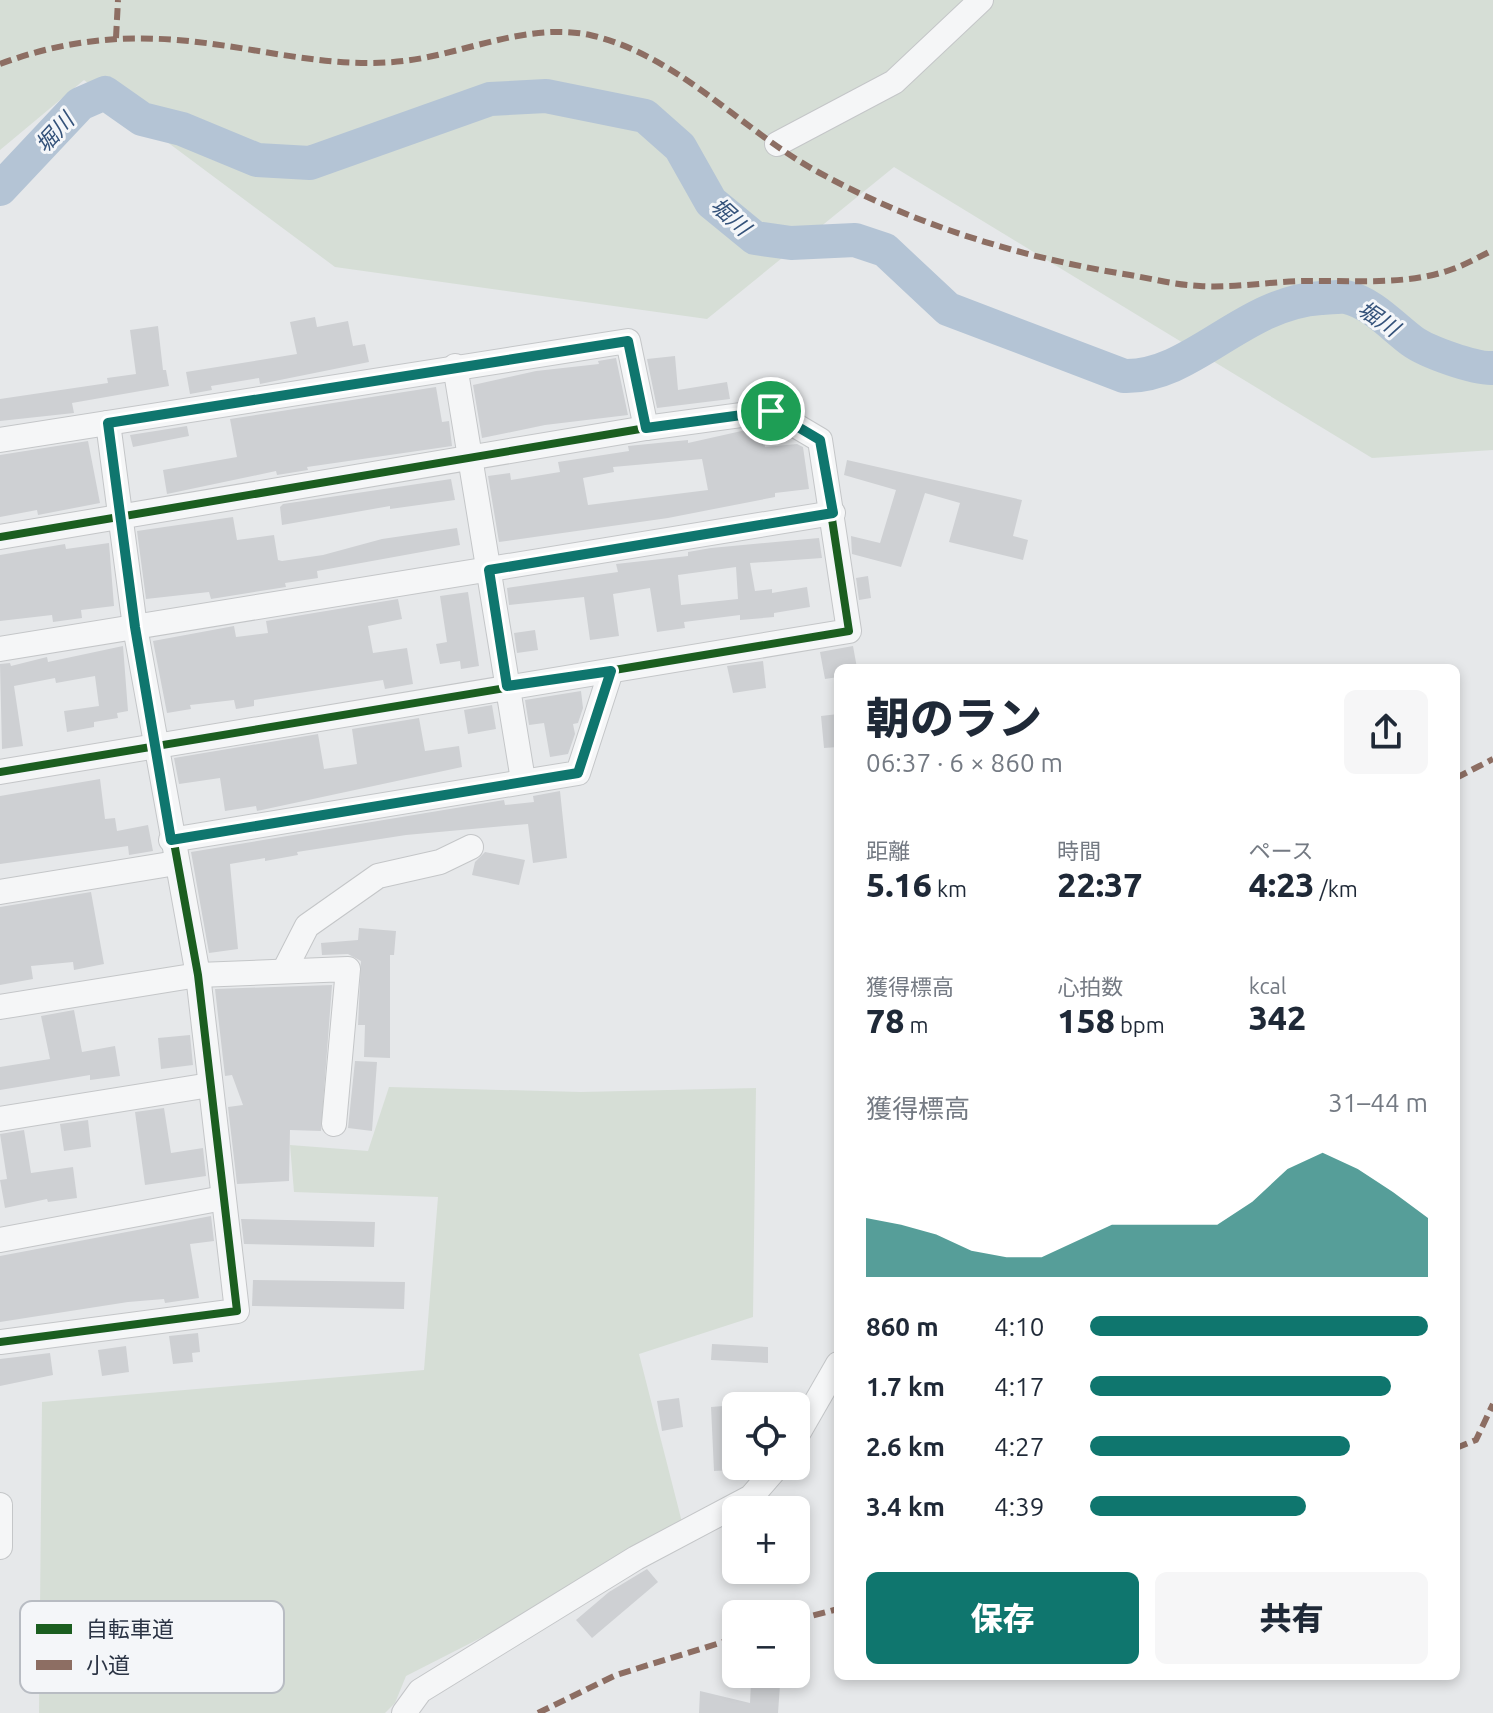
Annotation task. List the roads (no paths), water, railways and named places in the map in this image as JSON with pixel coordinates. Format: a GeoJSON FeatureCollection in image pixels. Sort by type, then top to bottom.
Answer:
{"type":"FeatureCollection","features":[{"type":"Feature","properties":{"kind":"street"},"geometry":{"type":"LineString","coordinates":[[777,144],[894,82],[971,13],[981,0]]}},
{"type":"Feature","properties":{"kind":"street"},"geometry":{"type":"LineString","coordinates":[[0,440],[628,341],[646,428]]}},
{"type":"Feature","properties":{"kind":"street"},"geometry":{"type":"LineString","coordinates":[[455,366],[523,780]]}},
{"type":"Feature","properties":{"kind":"street"},"geometry":{"type":"LineString","coordinates":[[0,537],[646,428],[771,411],[820,440],[849,631],[0,772]]}},
{"type":"Feature","properties":{"kind":"street"},"geometry":{"type":"LineString","coordinates":[[0,1342],[237,1311],[198,975],[173,852],[135,627],[108,423]]}},
{"type":"Feature","properties":{"kind":"street"},"geometry":{"type":"LineString","coordinates":[[0,649],[833,513]]}},
{"type":"Feature","properties":{"kind":"street"},"geometry":{"type":"LineString","coordinates":[[0,892],[173,852],[523,780],[578,773],[611,671]]}},
{"type":"Feature","properties":{"kind":"street"},"geometry":{"type":"LineString","coordinates":[[284,971],[307,926],[378,876],[440,862],[471,847]]}},
{"type":"Feature","properties":{"kind":"street"},"geometry":{"type":"LineString","coordinates":[[0,1007],[198,975],[348,969],[334,1124]]}},
{"type":"Feature","properties":{"kind":"street"},"geometry":{"type":"LineString","coordinates":[[0,1119],[210,1085]]}},
{"type":"Feature","properties":{"kind":"street"},"geometry":{"type":"LineString","coordinates":[[0,1240],[223,1198]]}},
{"type":"Feature","properties":{"kind":"street"},"geometry":{"type":"LineString","coordinates":[[810,1413],[834,1371]]}},
{"type":"Feature","properties":{"kind":"street"},"geometry":{"type":"LineString","coordinates":[[404,1713],[420,1691],[636,1558],[751,1497],[766,1480]]}},
{"type":"Feature","properties":{"kind":"street"},"geometry":{"type":"LineString","coordinates":[[0,1505],[0,1547]]}},
{"type":"Feature","properties":{"kind":"waterway","name":"堀川"},"geometry":{"type":"LineString","coordinates":[[0,189],[80,104],[105,93],[142,119],[182,129],[257,160],[310,163],[490,99],[546,96],[645,116],[680,147],[711,202],[755,238],[791,243],[855,240],[885,250],[948,309],[1124,376],[1149,373],[1172,365],[1242,325],[1293,303],[1340,297],[1364,304],[1428,350],[1463,363],[1493,368]]}}]}
